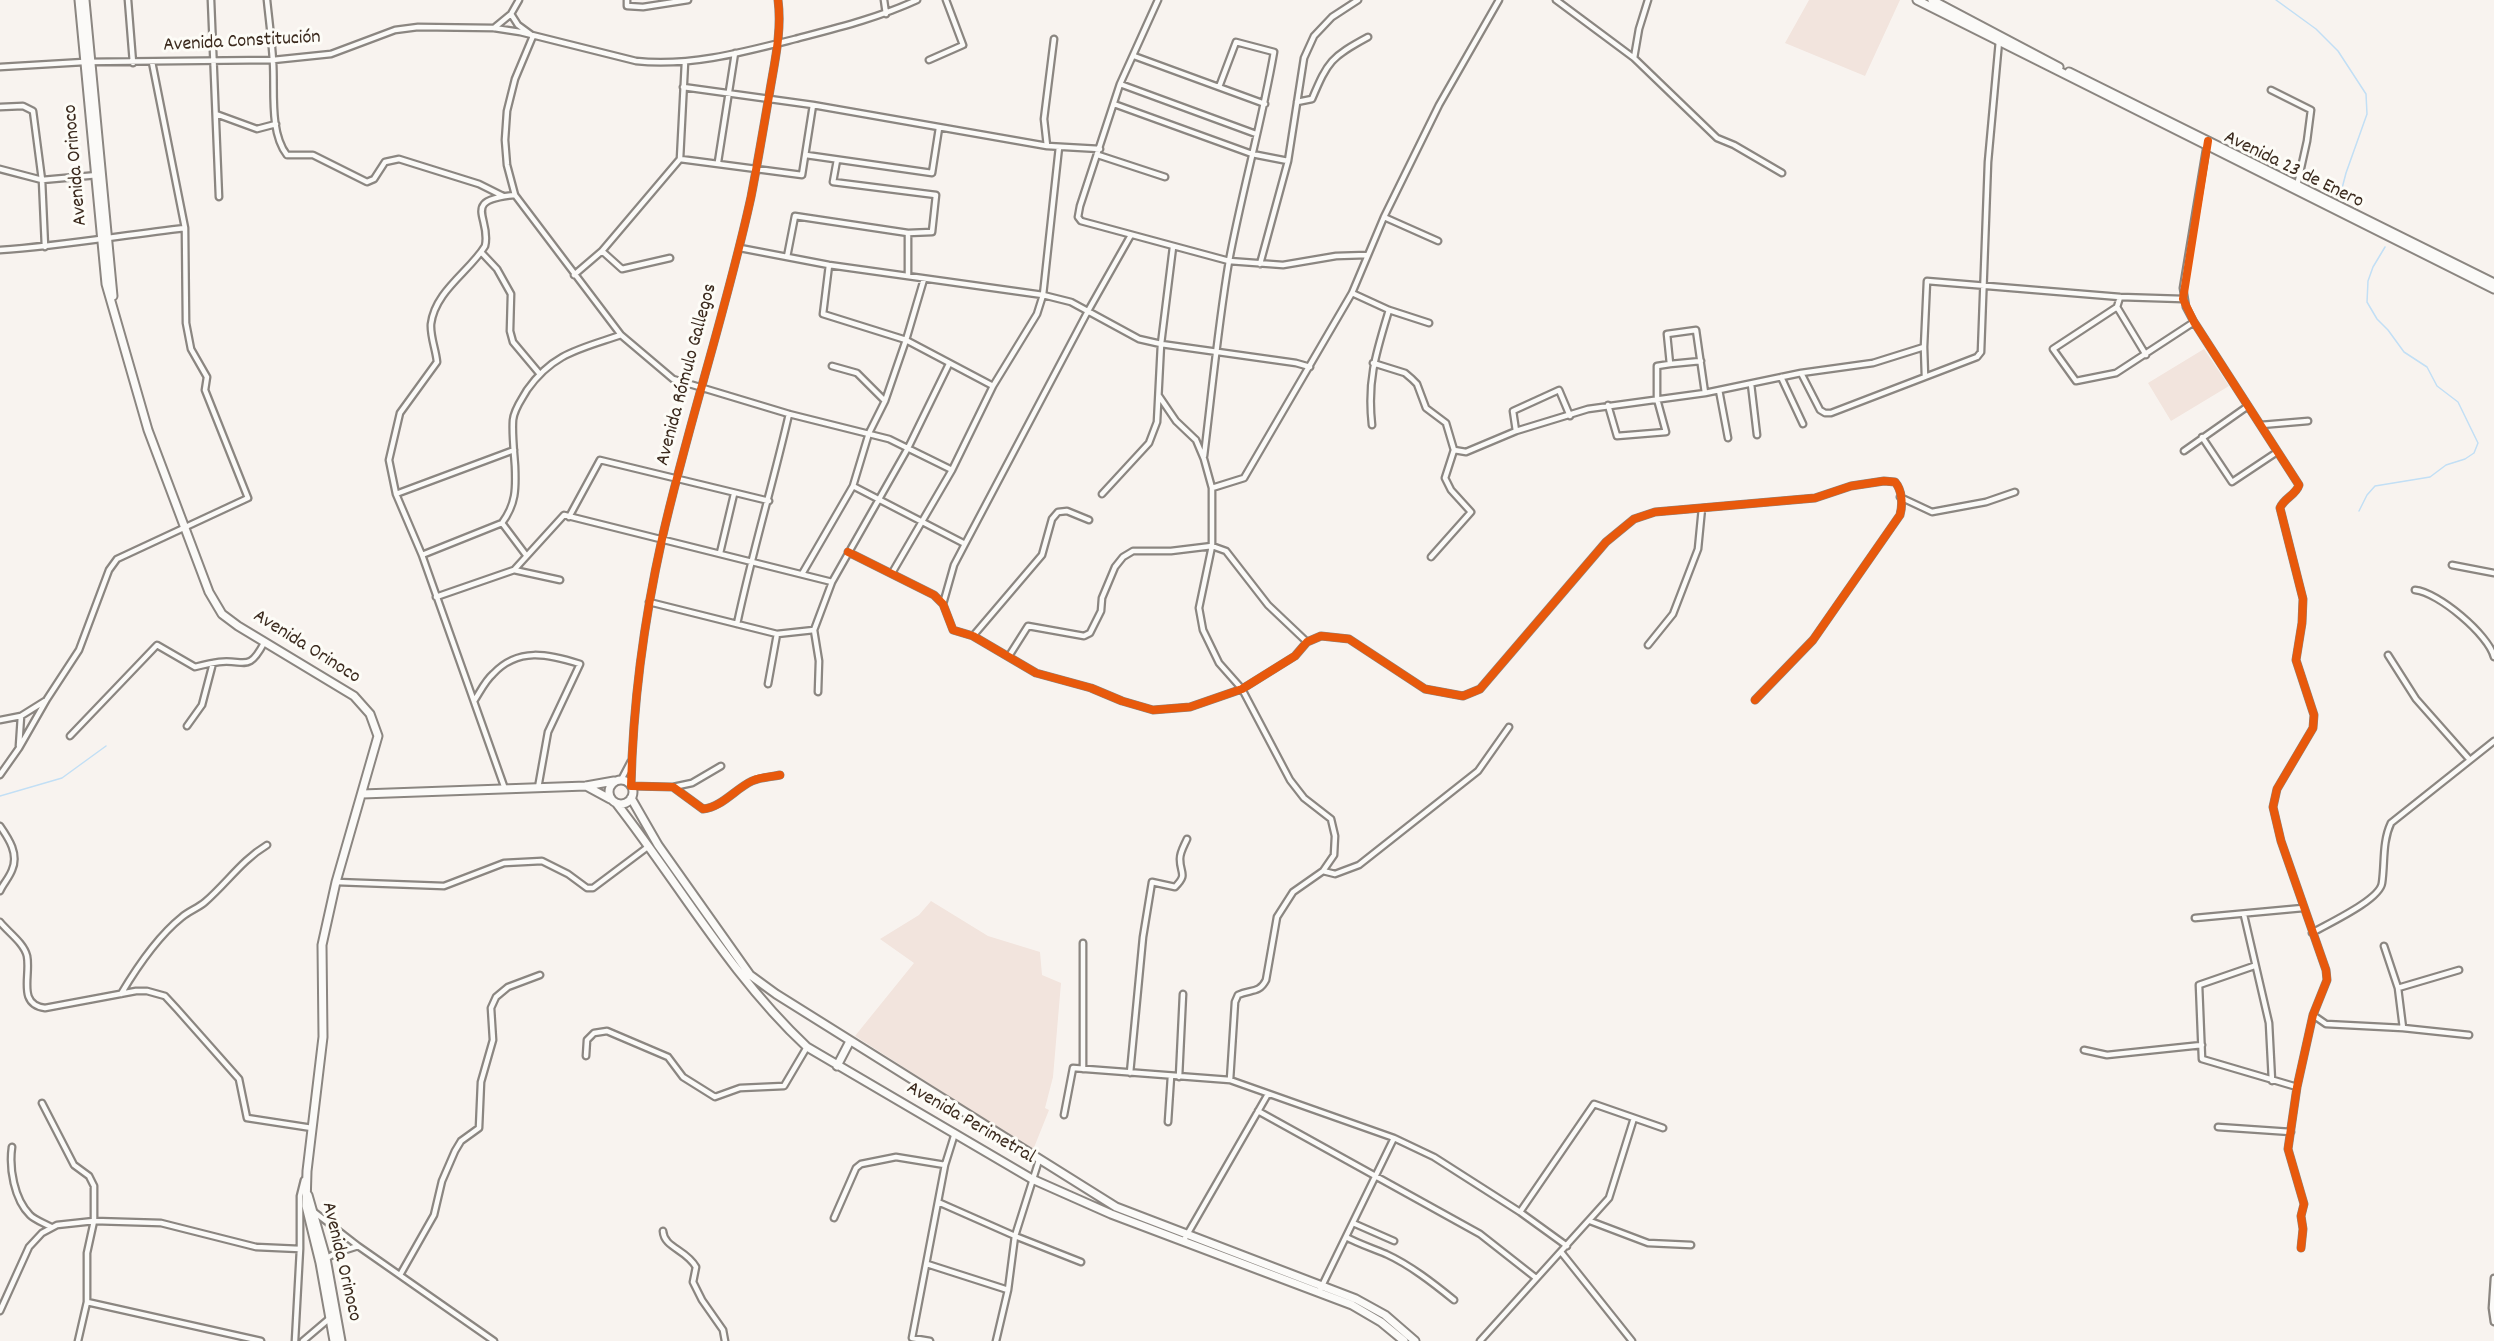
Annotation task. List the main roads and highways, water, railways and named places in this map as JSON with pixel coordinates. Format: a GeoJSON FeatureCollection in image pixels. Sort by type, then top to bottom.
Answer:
{"type":"FeatureCollection","features":[{"type":"Feature","properties":{"kind":"main road","name":"Avenida Orinoco"},"geometry":{"type":"LineString","coordinates":[[79,0],[88,62]]}},
{"type":"Feature","properties":{"kind":"main road","name":"Avenida Orinoco"},"geometry":{"type":"LineString","coordinates":[[85,0],[106,285],[145,419],[184,526],[216,605],[222,614],[264,643],[354,696],[370,714],[378,736],[336,882],[322,945],[323,1037],[307,1171],[306,1206],[323,1261],[334,1341]]}},
{"type":"Feature","properties":{"kind":"main road","name":"Avenida 23 de Enero"},"geometry":{"type":"LineString","coordinates":[[1917,0],[2494,289]]}},
{"type":"Feature","properties":{"kind":"main road","name":"Avenida 23 de Enero"},"geometry":{"type":"LineString","coordinates":[[1932,0],[2207,144],[2494,283]]}},
{"type":"Feature","properties":{"kind":"main road"},"geometry":{"type":"LineString","coordinates":[[362,794],[586,786],[617,780],[631,786],[631,798],[623,804],[615,803],[586,786]]}},
{"type":"Feature","properties":{"kind":"main road"},"geometry":{"type":"LineString","coordinates":[[615,803],[608,791],[617,780]]}},
{"type":"Feature","properties":{"kind":"main road","name":"Avenida Perimetral"},"geometry":{"type":"LineString","coordinates":[[631,798],[658,845],[750,975],[850,1041],[1116,1207],[1186,1237],[1356,1299],[1385,1316],[1415,1341]]}},
{"type":"Feature","properties":{"kind":"main road","name":"Avenida Perimetral"},"geometry":{"type":"LineString","coordinates":[[615,803],[649,846],[742,976],[786,1028],[807,1047],[1032,1179],[1111,1214],[1186,1237]]}},
{"type":"Feature","properties":{"kind":"main road"},"geometry":{"type":"LineString","coordinates":[[837,1066],[850,1041]]}},
{"type":"Feature","properties":{"kind":"main road","name":"Avenida Orinoco"},"geometry":{"type":"LineString","coordinates":[[306,1191],[314,1212],[341,1341]]}},
{"type":"Feature","properties":{"kind":"main road","name":"Avenida Perimetral"},"geometry":{"type":"LineString","coordinates":[[1321,1288],[1381,1322],[1404,1341]]}},
{"type":"Feature","properties":{"kind":"waterway"},"geometry":{"type":"LineString","coordinates":[[2276,0],[2316,29],[2338,51],[2366,94],[2367,114],[2346,173],[2340,196],[2342,204]]}},
{"type":"Feature","properties":{"kind":"waterway"},"geometry":{"type":"LineString","coordinates":[[2368,217],[2393,229]]}},
{"type":"Feature","properties":{"kind":"waterway"},"geometry":{"type":"LineString","coordinates":[[2359,511],[2367,495],[2375,486],[2430,477],[2446,465],[2465,459],[2474,453],[2478,443],[2458,402],[2437,386],[2427,367],[2404,352],[2377,319],[2367,302],[2368,281],[2385,247]]}},
{"type":"Feature","properties":{"kind":"waterway"},"geometry":{"type":"LineString","coordinates":[[0,796],[62,778],[106,746]]}}]}
